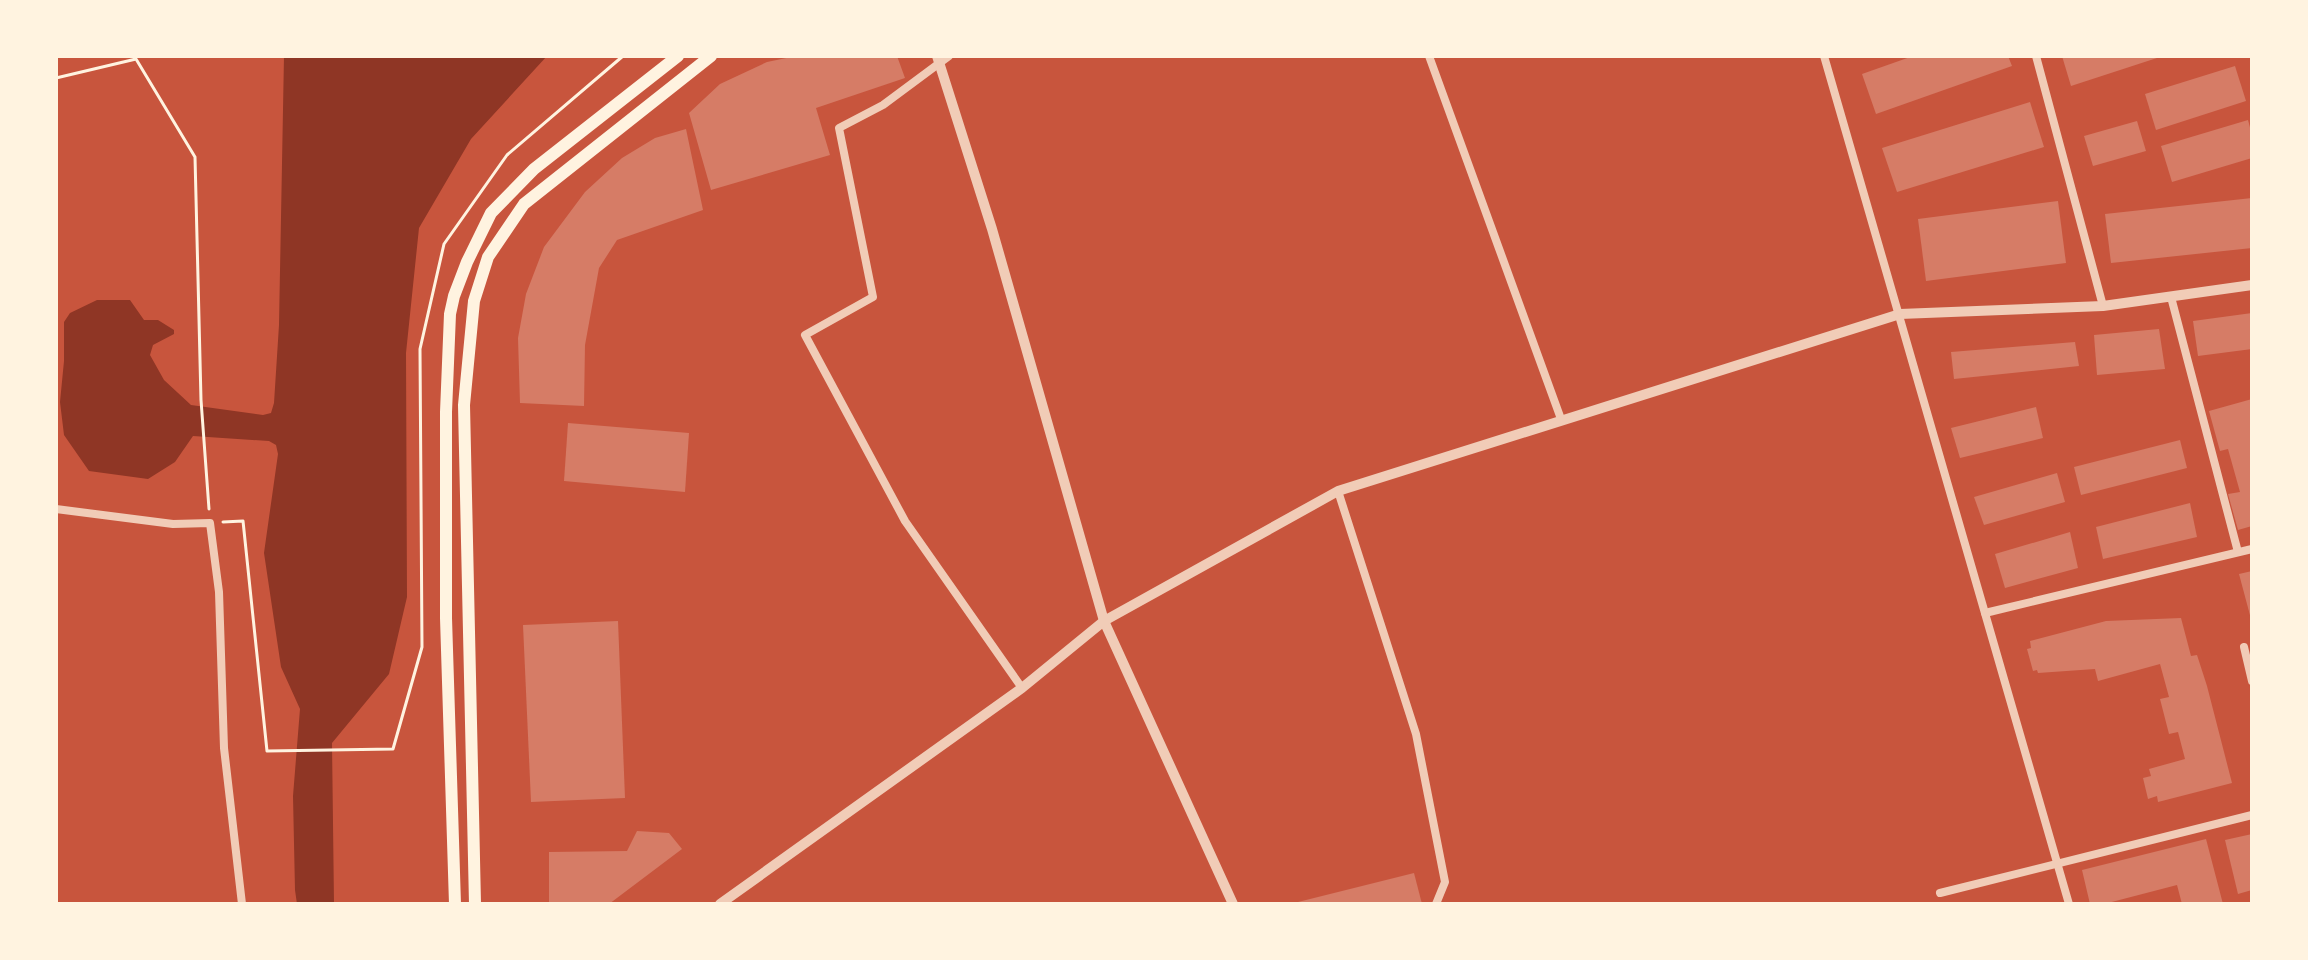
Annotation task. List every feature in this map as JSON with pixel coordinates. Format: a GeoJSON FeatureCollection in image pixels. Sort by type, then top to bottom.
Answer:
{"type":"FeatureCollection","features":[{"type":"Feature","properties":{"kind":"main road"},"geometry":{"type":"LineString","coordinates":[[455,904],[446,618],[446,412],[450,314],[454,296],[491,213],[534,169],[678,56]]}},
{"type":"Feature","properties":{"kind":"main road"},"geometry":{"type":"LineString","coordinates":[[475,904],[464,405],[474,301],[488,257],[524,204],[711,56]]}},
{"type":"Feature","properties":{"kind":"street"},"geometry":{"type":"LineString","coordinates":[[949,56],[938,60],[883,105],[839,128],[873,297],[805,335],[905,521],[1022,688]]}},
{"type":"Feature","properties":{"kind":"street"},"geometry":{"type":"LineString","coordinates":[[1429,56],[1561,419]]}},
{"type":"Feature","properties":{"kind":"street"},"geometry":{"type":"LineString","coordinates":[[1824,56],[2069,904]]}},
{"type":"Feature","properties":{"kind":"street"},"geometry":{"type":"LineString","coordinates":[[2036,56],[2103,306]]}},
{"type":"Feature","properties":{"kind":"street"},"geometry":{"type":"LineString","coordinates":[[938,60],[992,229],[1104,621],[1233,904]]}},
{"type":"Feature","properties":{"kind":"street"},"geometry":{"type":"LineString","coordinates":[[720,904],[1022,688],[1104,621],[1338,491],[1900,314],[2103,306],[2252,285]]}},
{"type":"Feature","properties":{"kind":"street"},"geometry":{"type":"LineString","coordinates":[[2171,297],[2238,552]]}},
{"type":"Feature","properties":{"kind":"street"},"geometry":{"type":"LineString","coordinates":[[1338,491],[1416,734],[1445,882],[1436,904]]}},
{"type":"Feature","properties":{"kind":"street"},"geometry":{"type":"LineString","coordinates":[[56,509],[173,524],[210,523],[219,592],[224,748],[242,904]]}},
{"type":"Feature","properties":{"kind":"street"},"geometry":{"type":"LineString","coordinates":[[1985,613],[2252,549]]}},
{"type":"Feature","properties":{"kind":"street"},"geometry":{"type":"LineString","coordinates":[[2244,647],[2252,681]]}},
{"type":"Feature","properties":{"kind":"street"},"geometry":{"type":"LineString","coordinates":[[1940,893],[2252,815]]}},
{"type":"Feature","properties":{"kind":"path"},"geometry":{"type":"LineString","coordinates":[[56,78],[135,58],[195,157],[201,400],[210,523],[243,521],[267,751],[393,749]]}},
{"type":"Feature","properties":{"kind":"shaded area"},"geometry":{"type":"Polygon","coordinates":[[[284,56],[547,56],[471,139],[419,228],[406,353],[407,597],[389,674],[332,743],[334,904],[297,904],[295,890],[293,796],[300,709],[281,667],[264,553],[278,454],[276,445],[269,441],[193,436],[175,462],[148,479],[89,471],[64,435],[60,402],[64,322],[70,313],[97,300],[130,300],[144,320],[158,320],[174,330],[174,334],[153,345],[150,355],[164,380],[191,405],[263,415],[271,413],[279,325],[284,56]]]}},
{"type":"Feature","properties":{"kind":"building"},"geometry":{"type":"Polygon","coordinates":[[[796,56],[897,56],[905,78],[816,108],[830,155],[711,190],[689,113],[720,84],[767,62],[796,56]]]}},
{"type":"Feature","properties":{"kind":"building"},"geometry":{"type":"Polygon","coordinates":[[[1913,56],[2008,56],[2012,66],[1876,114],[1862,74],[1913,56]]]}},
{"type":"Feature","properties":{"kind":"building"},"geometry":{"type":"Polygon","coordinates":[[[2062,56],[2160,56],[2160,57],[2071,86],[2062,56]]]}},
{"type":"Feature","properties":{"kind":"building"},"geometry":{"type":"Polygon","coordinates":[[[2235,66],[2246,101],[2156,130],[2145,94],[2235,66]]]}},
{"type":"Feature","properties":{"kind":"building"},"geometry":{"type":"Polygon","coordinates":[[[2030,102],[2044,147],[1897,192],[1882,148],[2030,102]]]}},
{"type":"Feature","properties":{"kind":"building"},"geometry":{"type":"Polygon","coordinates":[[[2248,120],[2252,135],[2252,158],[2172,182],[2161,146],[2248,120]]]}},
{"type":"Feature","properties":{"kind":"building"},"geometry":{"type":"Polygon","coordinates":[[[2137,121],[2146,151],[2093,166],[2084,136],[2137,121]]]}},
{"type":"Feature","properties":{"kind":"building"},"geometry":{"type":"Polygon","coordinates":[[[686,129],[703,210],[617,240],[599,268],[585,345],[584,406],[520,403],[518,338],[526,294],[544,247],[585,192],[622,158],[655,138],[686,129]]]}},
{"type":"Feature","properties":{"kind":"building"},"geometry":{"type":"Polygon","coordinates":[[[2252,198],[2252,248],[2111,263],[2105,214],[2252,198]]]}},
{"type":"Feature","properties":{"kind":"building"},"geometry":{"type":"Polygon","coordinates":[[[2058,201],[2066,263],[1926,281],[1918,219],[2058,201]]]}},
{"type":"Feature","properties":{"kind":"building"},"geometry":{"type":"Polygon","coordinates":[[[2252,313],[2252,349],[2198,356],[2193,321],[2252,313]]]}},
{"type":"Feature","properties":{"kind":"building"},"geometry":{"type":"Polygon","coordinates":[[[2159,329],[2165,369],[2097,375],[2094,335],[2159,329]]]}},
{"type":"Feature","properties":{"kind":"building"},"geometry":{"type":"Polygon","coordinates":[[[2075,342],[2079,366],[1954,379],[1951,352],[2075,342]]]}},
{"type":"Feature","properties":{"kind":"building"},"geometry":{"type":"Polygon","coordinates":[[[2252,399],[2252,526],[2238,530],[2228,494],[2240,492],[2228,449],[2220,451],[2209,411],[2252,399]]]}},
{"type":"Feature","properties":{"kind":"building"},"geometry":{"type":"Polygon","coordinates":[[[2036,407],[2043,438],[1960,458],[1951,428],[2036,407]]]}},
{"type":"Feature","properties":{"kind":"building"},"geometry":{"type":"Polygon","coordinates":[[[568,423],[689,433],[685,492],[564,481],[568,423]]]}},
{"type":"Feature","properties":{"kind":"building"},"geometry":{"type":"Polygon","coordinates":[[[2180,440],[2187,468],[2081,495],[2074,467],[2180,440]]]}},
{"type":"Feature","properties":{"kind":"building"},"geometry":{"type":"Polygon","coordinates":[[[2057,473],[2065,502],[1984,525],[1974,497],[2057,473]]]}},
{"type":"Feature","properties":{"kind":"building"},"geometry":{"type":"Polygon","coordinates":[[[2190,503],[2197,537],[2103,559],[2096,527],[2190,503]]]}},
{"type":"Feature","properties":{"kind":"building"},"geometry":{"type":"Polygon","coordinates":[[[2070,532],[2078,568],[2005,588],[1995,554],[2070,532]]]}},
{"type":"Feature","properties":{"kind":"building"},"geometry":{"type":"Polygon","coordinates":[[[2252,571],[2252,619],[2251,619],[2239,574],[2252,571]]]}},
{"type":"Feature","properties":{"kind":"building"},"geometry":{"type":"Polygon","coordinates":[[[2181,618],[2191,656],[2197,655],[2207,686],[2232,783],[2158,802],[2157,796],[2148,799],[2143,778],[2151,776],[2149,769],[2185,759],[2178,732],[2169,734],[2160,699],[2169,697],[2160,664],[2098,681],[2095,669],[2033,671],[2027,649],[2031,648],[2030,641],[2106,621],[2181,618]]]}},
{"type":"Feature","properties":{"kind":"building"},"geometry":{"type":"Polygon","coordinates":[[[618,621],[625,798],[531,802],[523,625],[618,621]]]}},
{"type":"Feature","properties":{"kind":"building"},"geometry":{"type":"Polygon","coordinates":[[[637,831],[669,833],[682,849],[609,904],[549,904],[549,852],[627,851],[637,831]]]}},
{"type":"Feature","properties":{"kind":"building"},"geometry":{"type":"Polygon","coordinates":[[[2252,834],[2252,890],[2238,894],[2225,840],[2252,834]]]}},
{"type":"Feature","properties":{"kind":"building"},"geometry":{"type":"Polygon","coordinates":[[[2206,839],[2223,904],[2182,904],[2177,885],[2104,904],[2090,904],[2082,870],[2206,839]]]}},
{"type":"Feature","properties":{"kind":"building"},"geometry":{"type":"Polygon","coordinates":[[[1414,873],[1422,904],[1294,904],[1294,903],[1414,873]]]}}]}
